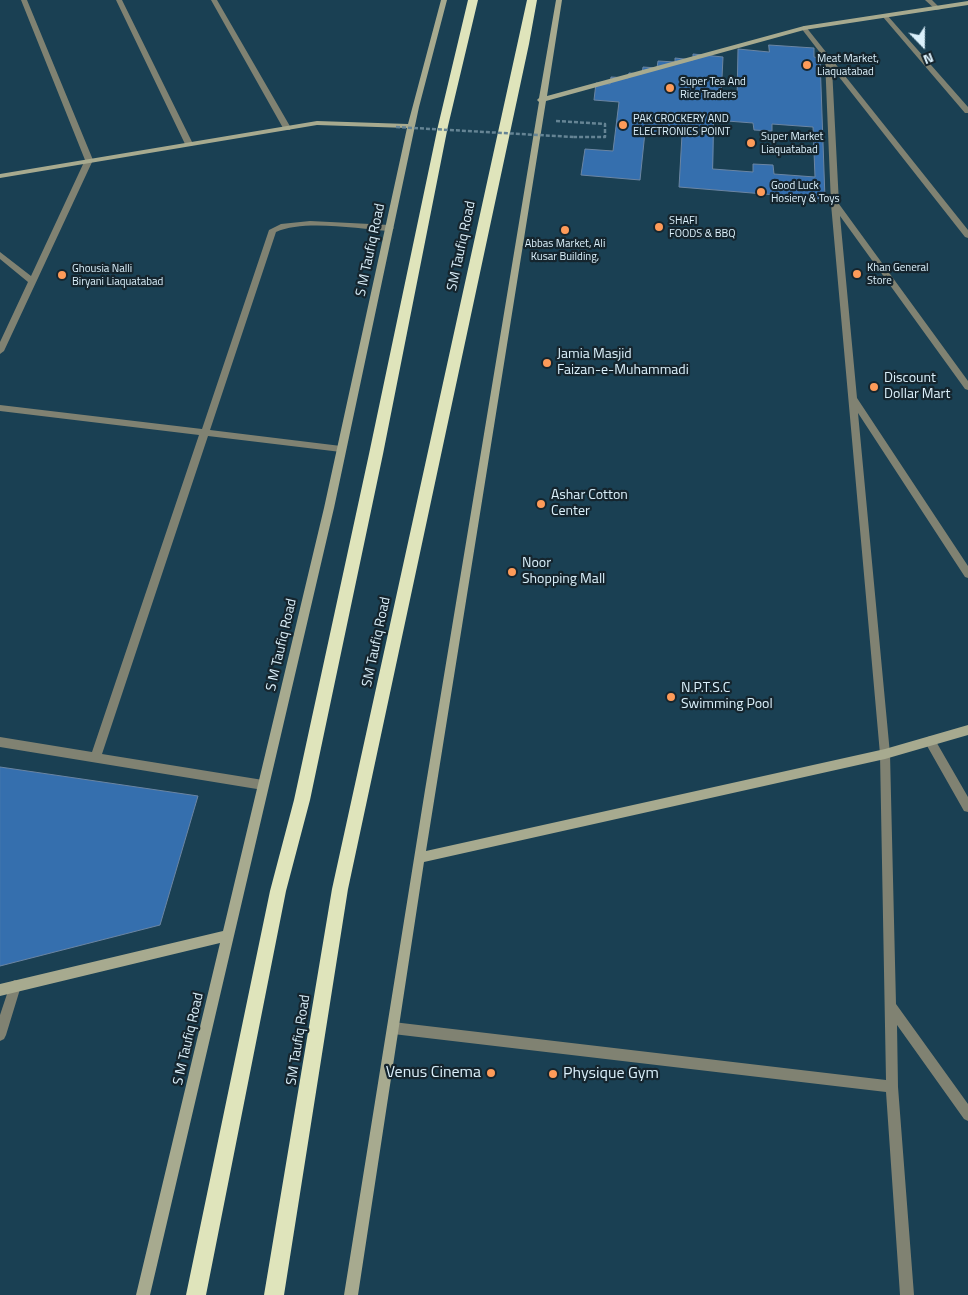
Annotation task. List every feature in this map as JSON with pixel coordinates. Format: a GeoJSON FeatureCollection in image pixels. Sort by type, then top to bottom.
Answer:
{"type":"FeatureCollection","features":[{"type":"Feature","properties":{"kind":"highway"},"geometry":{"type":"LineString","coordinates":[[196,1295],[278,890],[302,800],[376,454],[443,126],[473,0]]}},
{"type":"Feature","properties":{"kind":"highway","name":"SM Taufiq Road"},"geometry":{"type":"LineString","coordinates":[[274,1295],[340,889],[532,0]]}},
{"type":"Feature","properties":{"kind":"main road","name":"S M Taufiq Road"},"geometry":{"type":"LineString","coordinates":[[142,1295],[329,508],[415,107],[444,0]]}},
{"type":"Feature","properties":{"kind":"main road"},"geometry":{"type":"LineString","coordinates":[[351,1295],[541,100],[559,0]]}},
{"type":"Feature","properties":{"kind":"main road"},"geometry":{"type":"LineString","coordinates":[[541,100],[804,28],[966,5]]}},
{"type":"Feature","properties":{"kind":"main road"},"geometry":{"type":"LineString","coordinates":[[0,176],[317,123],[412,126]]}},
{"type":"Feature","properties":{"kind":"main road"},"geometry":{"type":"LineString","coordinates":[[420,858],[885,754],[968,730]]}},
{"type":"Feature","properties":{"kind":"main road"},"geometry":{"type":"LineString","coordinates":[[0,990],[227,936]]}},
{"type":"Feature","properties":{"kind":"street"},"geometry":{"type":"LineString","coordinates":[[0,351],[89,160],[24,0]]}},
{"type":"Feature","properties":{"kind":"street"},"geometry":{"type":"LineString","coordinates":[[118,0],[188,144]]}},
{"type":"Feature","properties":{"kind":"street"},"geometry":{"type":"LineString","coordinates":[[214,0],[288,128]]}},
{"type":"Feature","properties":{"kind":"street"},"geometry":{"type":"LineString","coordinates":[[928,0],[938,9]]}},
{"type":"Feature","properties":{"kind":"street"},"geometry":{"type":"LineString","coordinates":[[885,16],[968,111]]}},
{"type":"Feature","properties":{"kind":"street"},"geometry":{"type":"LineString","coordinates":[[804,28],[968,235]]}},
{"type":"Feature","properties":{"kind":"street"},"geometry":{"type":"LineString","coordinates":[[828,59],[835,204],[885,754],[892,1087],[907,1295]]}},
{"type":"Feature","properties":{"kind":"street"},"geometry":{"type":"LineString","coordinates":[[835,204],[968,388]]}},
{"type":"Feature","properties":{"kind":"street"},"geometry":{"type":"LineString","coordinates":[[95,758],[273,230],[278,226],[294,223],[390,228]]}},
{"type":"Feature","properties":{"kind":"street"},"geometry":{"type":"LineString","coordinates":[[0,255],[32,281]]}},
{"type":"Feature","properties":{"kind":"street"},"geometry":{"type":"LineString","coordinates":[[853,398],[968,574]]}},
{"type":"Feature","properties":{"kind":"street"},"geometry":{"type":"LineString","coordinates":[[0,408],[341,449]]}},
{"type":"Feature","properties":{"kind":"street"},"geometry":{"type":"LineString","coordinates":[[930,741],[968,808]]}},
{"type":"Feature","properties":{"kind":"street"},"geometry":{"type":"LineString","coordinates":[[0,742],[263,785]]}},
{"type":"Feature","properties":{"kind":"street"},"geometry":{"type":"LineString","coordinates":[[0,1035],[15,986]]}},
{"type":"Feature","properties":{"kind":"street"},"geometry":{"type":"LineString","coordinates":[[890,1007],[968,1114]]}},
{"type":"Feature","properties":{"kind":"street"},"geometry":{"type":"LineString","coordinates":[[393,1028],[892,1087]]}},
{"type":"Feature","properties":{"kind":"path"},"geometry":{"type":"LineString","coordinates":[[396,127],[605,137],[605,124],[570,122]]}},
{"type":"Feature","properties":{"kind":"building"},"geometry":{"type":"Polygon","coordinates":[[[769,45],[814,48],[814,57],[820,58],[825,199],[679,187],[682,135],[645,132],[640,180],[581,175],[585,149],[613,151],[619,102],[594,100],[596,83],[610,84],[611,77],[628,78],[629,73],[642,74],[643,67],[657,68],[658,61],[675,62],[675,58],[693,60],[693,54],[723,57],[721,98],[737,99],[738,49],[769,52],[769,45]]]}},
{"type":"Feature","properties":{"kind":"building"},"geometry":{"type":"Polygon","coordinates":[[[714,120],[753,123],[754,130],[772,131],[772,124],[813,127],[815,177],[774,174],[773,165],[753,164],[753,172],[713,169],[714,120]]]}},
{"type":"Feature","properties":{"kind":"building"},"geometry":{"type":"Polygon","coordinates":[[[0,767],[198,796],[160,925],[0,966],[0,767]]]}},
{"type":"Feature","properties":{"kind":"place","name":"Meat Market, Liaquatabad"},"geometry":{"type":"Point","coordinates":[807,65]}},
{"type":"Feature","properties":{"kind":"place","name":"Super Tea And Rice Traders"},"geometry":{"type":"Point","coordinates":[670,88]}},
{"type":"Feature","properties":{"kind":"place","name":"PAK CROCKERY AND ELECTRONICS POINT"},"geometry":{"type":"Point","coordinates":[623,125]}},
{"type":"Feature","properties":{"kind":"place","name":"Super Market Liaquatabad"},"geometry":{"type":"Point","coordinates":[751,143]}},
{"type":"Feature","properties":{"kind":"place","name":"Good Luck Hosiery & Toys"},"geometry":{"type":"Point","coordinates":[761,192]}},
{"type":"Feature","properties":{"kind":"place","name":"SHAFI FOODS & BBQ"},"geometry":{"type":"Point","coordinates":[659,227]}},
{"type":"Feature","properties":{"kind":"place","name":"Abbas Market, Ali Kusar Building,"},"geometry":{"type":"Point","coordinates":[565,230]}},
{"type":"Feature","properties":{"kind":"place","name":"Khan General Store"},"geometry":{"type":"Point","coordinates":[857,274]}},
{"type":"Feature","properties":{"kind":"place","name":"Ghousia Nalli Biryani Liaquatabad"},"geometry":{"type":"Point","coordinates":[62,275]}},
{"type":"Feature","properties":{"kind":"place","name":"Jamia Masjid Faizan-e-Muhammadi"},"geometry":{"type":"Point","coordinates":[547,363]}},
{"type":"Feature","properties":{"kind":"place","name":"Discount Dollar Mart"},"geometry":{"type":"Point","coordinates":[874,387]}},
{"type":"Feature","properties":{"kind":"place","name":"Ashar Cotton Center"},"geometry":{"type":"Point","coordinates":[541,504]}},
{"type":"Feature","properties":{"kind":"place","name":"Noor Shopping Mall"},"geometry":{"type":"Point","coordinates":[512,572]}},
{"type":"Feature","properties":{"kind":"place","name":"N.P.T.S.C Swimming Pool"},"geometry":{"type":"Point","coordinates":[671,697]}},
{"type":"Feature","properties":{"kind":"place","name":"Venus Cinema"},"geometry":{"type":"Point","coordinates":[491,1073]}},
{"type":"Feature","properties":{"kind":"place","name":"Physique Gym"},"geometry":{"type":"Point","coordinates":[553,1074]}}]}
